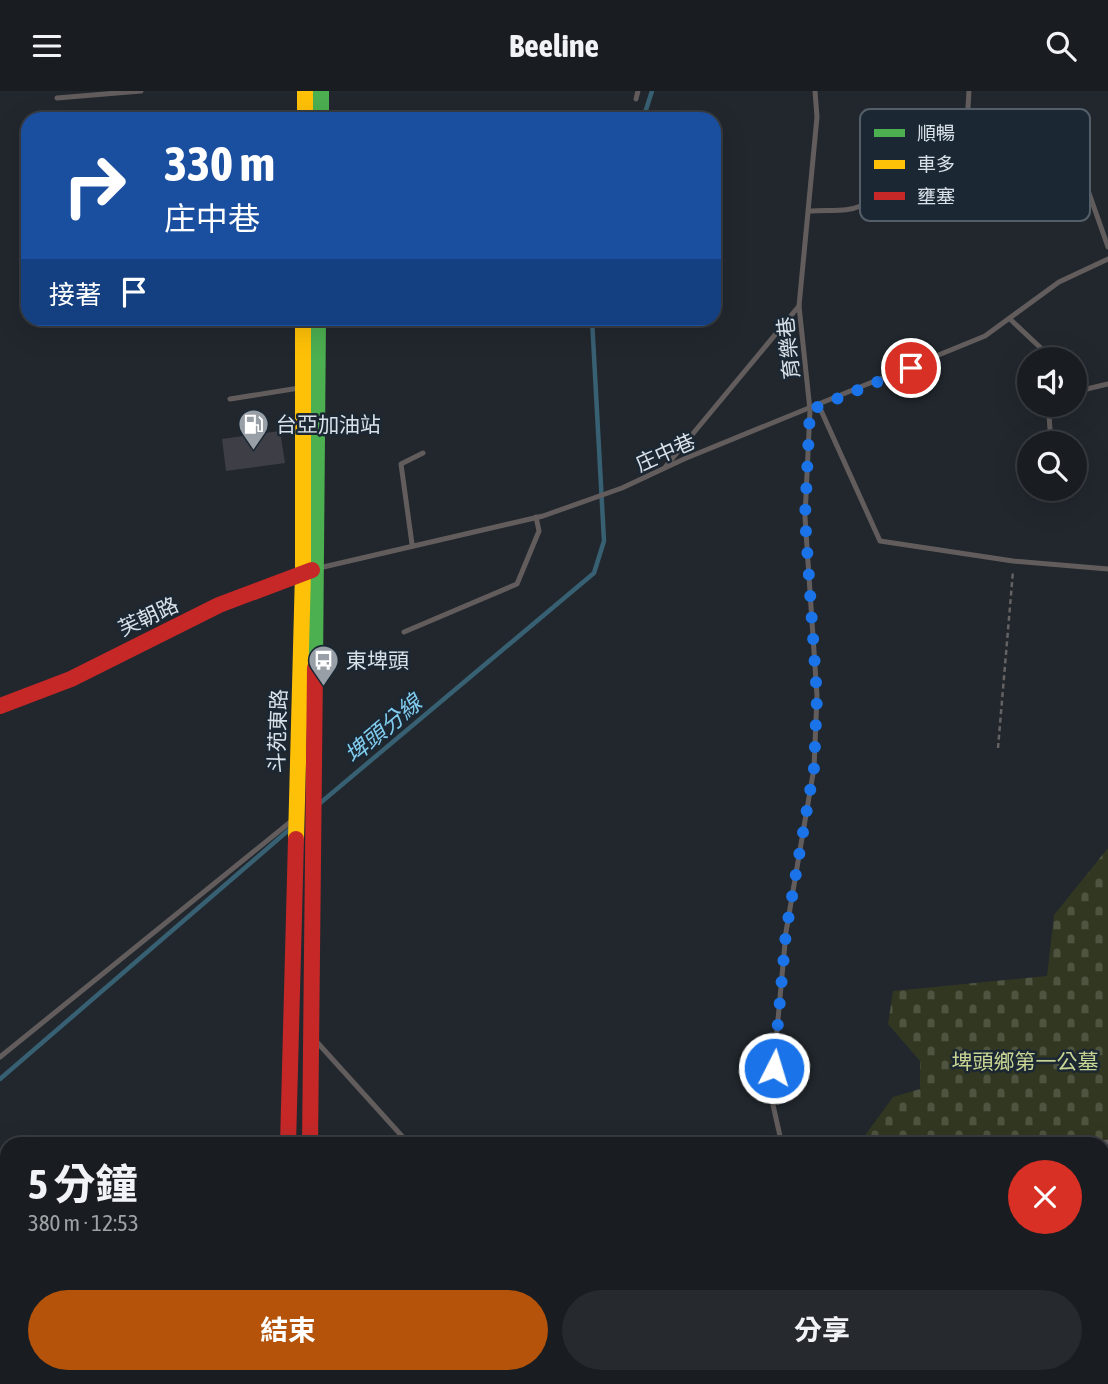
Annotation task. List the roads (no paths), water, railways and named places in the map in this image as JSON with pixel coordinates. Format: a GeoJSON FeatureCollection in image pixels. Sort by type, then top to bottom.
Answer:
{"type":"FeatureCollection","features":[{"type":"Feature","properties":{"kind":"main road"},"geometry":{"type":"LineString","coordinates":[[305,91],[305,112]]}},
{"type":"Feature","properties":{"kind":"main road"},"geometry":{"type":"LineString","coordinates":[[321,91],[321,112]]}},
{"type":"Feature","properties":{"kind":"main road","name":"斗苑東路"},"geometry":{"type":"LineString","coordinates":[[303,326],[303,387],[310,407]]}},
{"type":"Feature","properties":{"kind":"main road","name":"斗苑東路"},"geometry":{"type":"LineString","coordinates":[[310,1137],[313,801],[309,570],[310,407],[317,326]]}},
{"type":"Feature","properties":{"kind":"main road","name":"斗苑東路"},"geometry":{"type":"LineString","coordinates":[[288,1137],[295,818],[309,570]]}},
{"type":"Feature","properties":{"kind":"main road","name":"芙朝路"},"geometry":{"type":"LineString","coordinates":[[0,706],[69,679],[153,636],[309,570]]}},
{"type":"Feature","properties":{"kind":"lane"},"geometry":{"type":"LineString","coordinates":[[57,98],[141,91]]}},
{"type":"Feature","properties":{"kind":"lane"},"geometry":{"type":"LineString","coordinates":[[636,99],[638,91]]}},
{"type":"Feature","properties":{"kind":"lane","name":"育樂巷"},"geometry":{"type":"LineString","coordinates":[[780,1137],[771,1096],[786,932],[814,768],[816,720],[805,517],[810,410],[799,306],[817,117],[815,91]]}},
{"type":"Feature","properties":{"kind":"lane"},"geometry":{"type":"LineString","coordinates":[[968,109],[969,91]]}},
{"type":"Feature","properties":{"kind":"lane"},"geometry":{"type":"LineString","coordinates":[[1090,196],[1108,247]]}},
{"type":"Feature","properties":{"kind":"lane"},"geometry":{"type":"LineString","coordinates":[[809,211],[860,207]]}},
{"type":"Feature","properties":{"kind":"lane","name":"庄中巷"},"geometry":{"type":"LineString","coordinates":[[309,570],[536,517],[622,488],[985,336],[1011,320],[1059,282],[1108,259]]}},
{"type":"Feature","properties":{"kind":"lane"},"geometry":{"type":"LineString","coordinates":[[664,469],[799,306]]}},
{"type":"Feature","properties":{"kind":"lane"},"geometry":{"type":"LineString","coordinates":[[1011,320],[1040,347]]}},
{"type":"Feature","properties":{"kind":"lane"},"geometry":{"type":"LineString","coordinates":[[1087,389],[1108,384]]}},
{"type":"Feature","properties":{"kind":"lane"},"geometry":{"type":"LineString","coordinates":[[230,399],[303,387]]}},
{"type":"Feature","properties":{"kind":"lane"},"geometry":{"type":"LineString","coordinates":[[819,406],[880,541],[1013,561],[1108,569]]}},
{"type":"Feature","properties":{"kind":"lane"},"geometry":{"type":"LineString","coordinates":[[412,544],[401,464],[423,453]]}},
{"type":"Feature","properties":{"kind":"lane"},"geometry":{"type":"LineString","coordinates":[[404,632],[517,584],[539,531],[536,517]]}},
{"type":"Feature","properties":{"kind":"lane"},"geometry":{"type":"LineString","coordinates":[[0,1057],[313,801]]}},
{"type":"Feature","properties":{"kind":"lane"},"geometry":{"type":"LineString","coordinates":[[311,1036],[403,1137]]}},
{"type":"Feature","properties":{"kind":"waterway","name":"埤頭分線"},"geometry":{"type":"LineString","coordinates":[[645,112],[652,91]]}},
{"type":"Feature","properties":{"kind":"waterway","name":"埤頭分線"},"geometry":{"type":"LineString","coordinates":[[319,804],[594,573],[604,541],[592,326]]}},
{"type":"Feature","properties":{"kind":"waterway","name":"埤頭分線"},"geometry":{"type":"LineString","coordinates":[[0,1079],[291,828]]}},
{"type":"Feature","properties":{"kind":"place","name":"台亞加油站"},"geometry":{"type":"Point","coordinates":[253,451]}},
{"type":"Feature","properties":{"kind":"place","name":"東埤頭"},"geometry":{"type":"Point","coordinates":[323,687]}},
{"type":"Feature","properties":{"kind":"park label","name":"埤頭鄉第一公墓"},"geometry":{"type":"Point","coordinates":[1025,1061]}}]}
